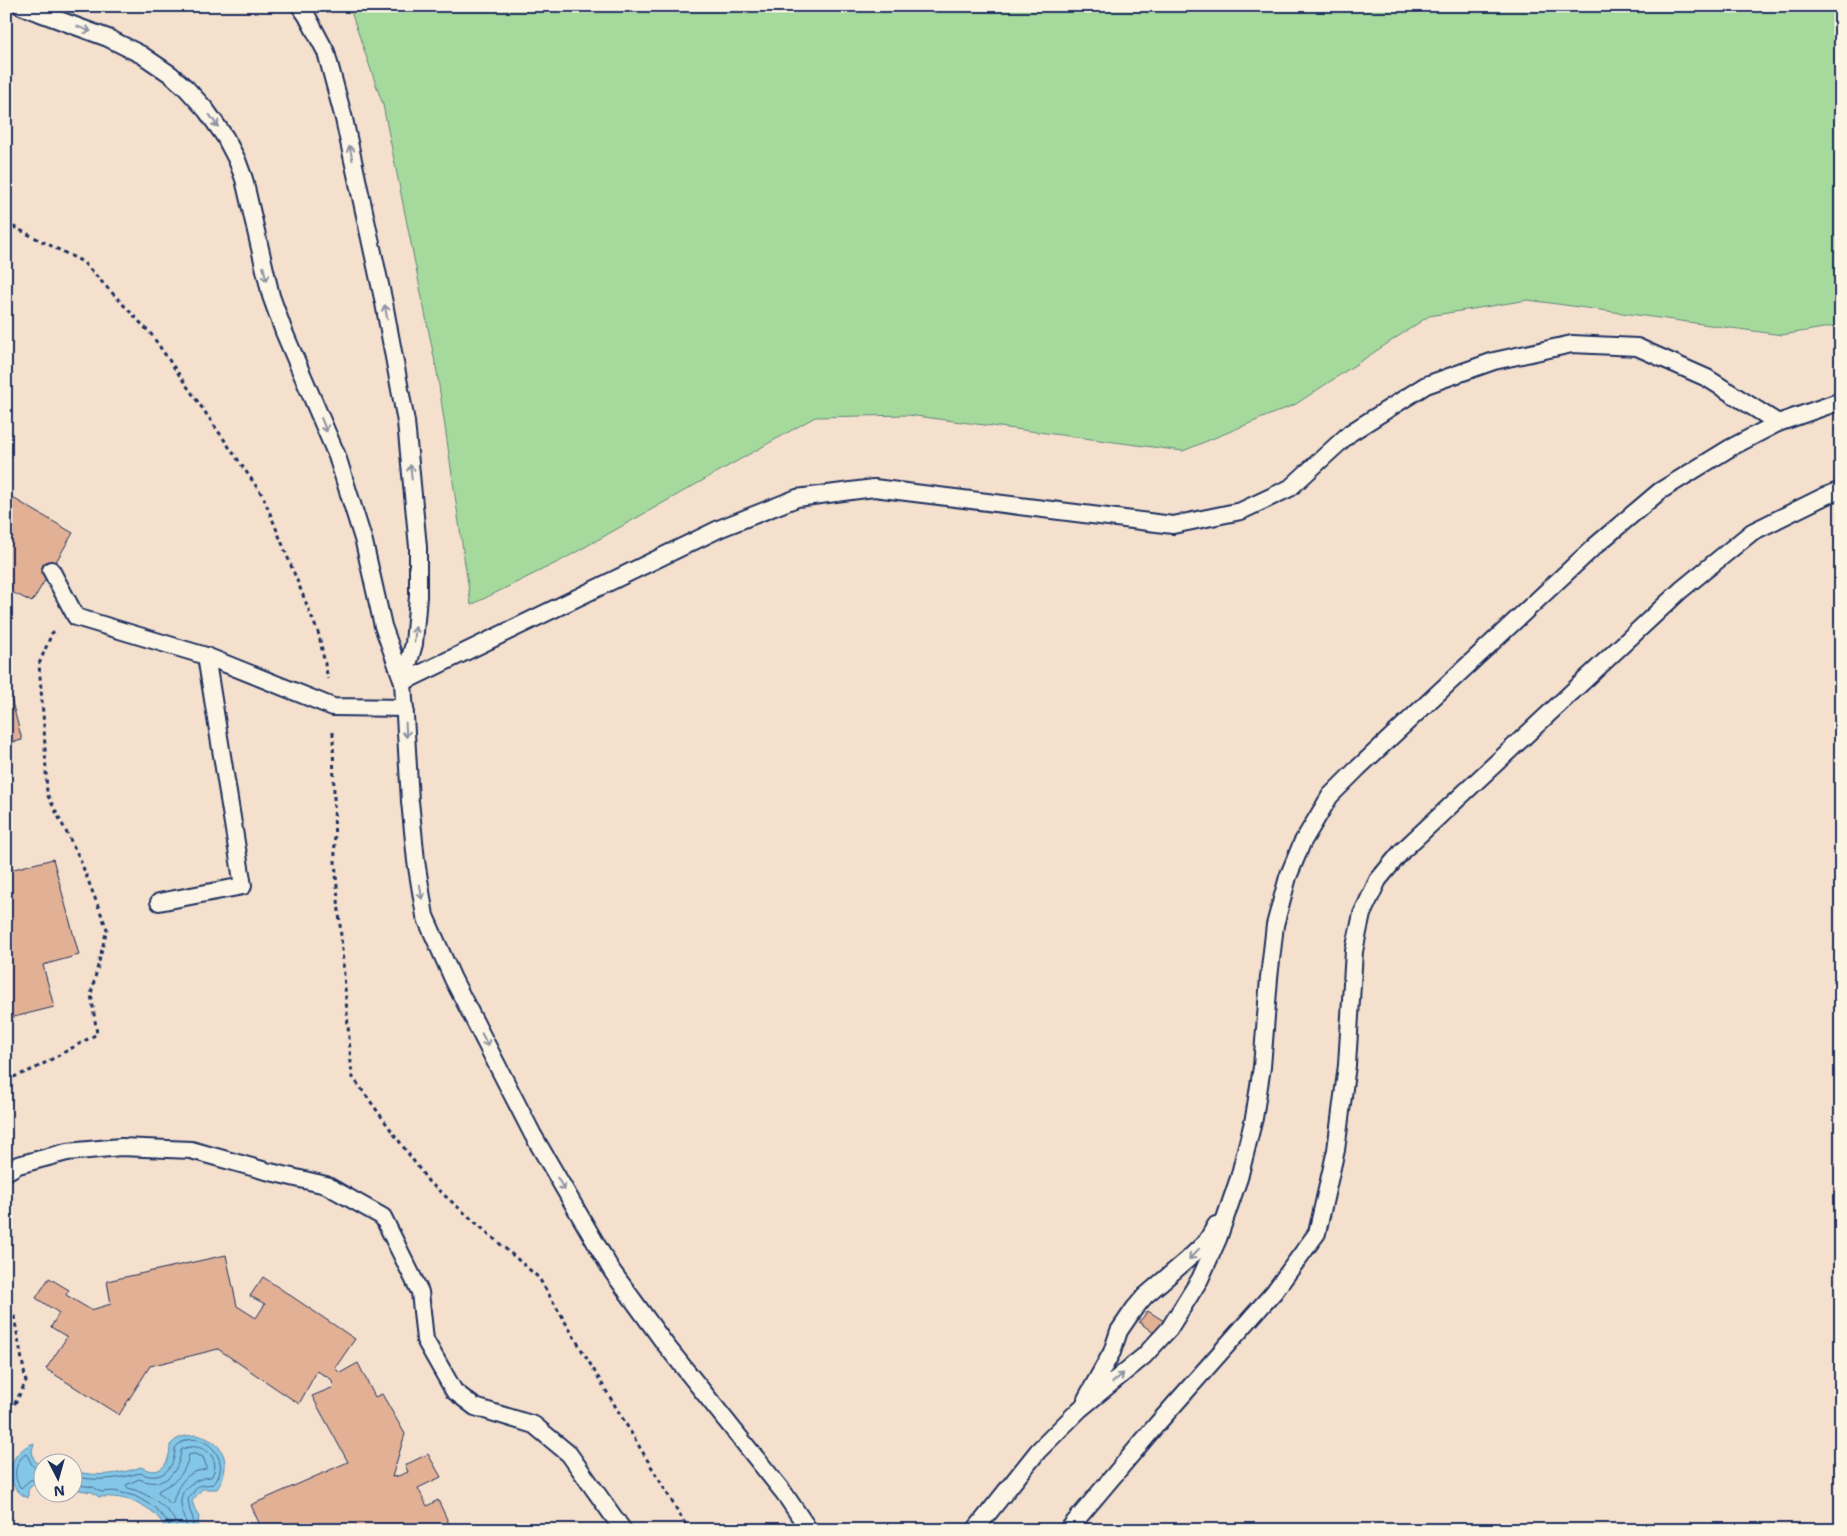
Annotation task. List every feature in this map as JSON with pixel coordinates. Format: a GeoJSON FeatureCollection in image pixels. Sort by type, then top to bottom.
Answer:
{"type":"FeatureCollection","features":[{"type":"Feature","properties":{"kind":"lane"},"geometry":{"type":"LineString","coordinates":[[21,6],[108,38],[142,55],[170,74],[206,110],[238,160],[271,296],[284,332],[337,456],[364,542],[383,626],[403,682],[416,861],[425,916],[453,979],[533,1135],[612,1271],[665,1344],[784,1493],[809,1530]]}},
{"type":"Feature","properties":{"kind":"lane"},"geometry":{"type":"LineString","coordinates":[[300,6],[326,52],[344,119],[384,303],[406,422],[418,547],[418,596],[414,644],[403,682]]}},
{"type":"Feature","properties":{"kind":"lane"},"geometry":{"type":"LineString","coordinates":[[403,682],[721,528],[797,498],[874,488],[1174,525],[1241,511],[1290,488],[1350,433],[1426,385],[1494,360],[1572,344],[1637,347],[1707,378],[1778,423]]}},
{"type":"Feature","properties":{"kind":"lane"},"geometry":{"type":"LineString","coordinates":[[975,1530],[1038,1451],[1080,1409],[1144,1356],[1169,1329],[1211,1258],[1239,1178],[1254,1118],[1262,1067],[1275,925],[1288,877],[1302,843],[1330,796],[1595,546],[1660,491],[1730,448],[1778,423],[1841,402]]}},
{"type":"Feature","properties":{"kind":"lane"},"geometry":{"type":"LineString","coordinates":[[1068,1530],[1158,1423],[1274,1292],[1317,1233],[1336,1150],[1347,1065],[1354,951],[1362,914],[1378,880],[1402,851],[1682,590],[1752,532],[1841,490]]}},
{"type":"Feature","properties":{"kind":"lane"},"geometry":{"type":"LineString","coordinates":[[52,570],[76,618],[206,656],[333,707],[405,708]]}},
{"type":"Feature","properties":{"kind":"lane"},"geometry":{"type":"LineString","coordinates":[[159,902],[242,886],[206,656]]}},
{"type":"Feature","properties":{"kind":"lane"},"geometry":{"type":"LineString","coordinates":[[6,1172],[18,1166],[67,1152],[121,1147],[191,1150],[266,1171],[326,1184],[383,1217],[420,1292],[425,1340],[454,1391],[475,1407],[534,1425],[569,1454],[623,1530]]}},
{"type":"Feature","properties":{"kind":"lane"},"geometry":{"type":"LineString","coordinates":[[1080,1409],[1104,1369],[1119,1331],[1134,1309],[1145,1296],[1206,1242],[1231,1200]]}},
{"type":"Feature","properties":{"kind":"path"},"geometry":{"type":"LineString","coordinates":[[6,223],[83,262],[144,326],[263,496],[319,635],[333,699],[335,861],[352,1076],[428,1182],[539,1278],[689,1530]]}},
{"type":"Feature","properties":{"kind":"path"},"geometry":{"type":"LineString","coordinates":[[6,1080],[34,1069],[97,1034],[91,994],[107,929],[79,857],[47,794],[39,664],[52,632],[76,618]]}},
{"type":"Feature","properties":{"kind":"path"},"geometry":{"type":"LineString","coordinates":[[6,1302],[14,1316],[26,1382],[14,1405],[6,1408]]}},
{"type":"Feature","properties":{"kind":"path"},"geometry":{"type":"LineString","coordinates":[[6,1524],[58,1530]]}},
{"type":"Feature","properties":{"kind":"green space"},"geometry":{"type":"Polygon","coordinates":[[[349,6],[1841,6],[1841,325],[1782,335],[1528,300],[1429,316],[1296,404],[1183,451],[908,415],[815,417],[562,560],[471,605],[437,372],[383,105],[349,6]]]}},
{"type":"Feature","properties":{"kind":"water"},"geometry":{"type":"Polygon","coordinates":[[[195,1435],[213,1442],[223,1455],[225,1463],[225,1471],[217,1489],[202,1489],[192,1501],[199,1517],[197,1530],[166,1530],[154,1514],[138,1503],[118,1498],[99,1497],[92,1492],[82,1490],[82,1473],[115,1473],[141,1467],[154,1471],[159,1470],[166,1463],[170,1452],[170,1445],[175,1440],[195,1435]]]}},
{"type":"Feature","properties":{"kind":"water"},"geometry":{"type":"Polygon","coordinates":[[[34,1443],[32,1451],[32,1485],[28,1490],[28,1498],[13,1485],[11,1477],[13,1461],[25,1447],[34,1443]]]}},
{"type":"Feature","properties":{"kind":"building"},"geometry":{"type":"Polygon","coordinates":[[[6,494],[73,533],[32,602],[6,589],[6,494]]]}},
{"type":"Feature","properties":{"kind":"building"},"geometry":{"type":"Polygon","coordinates":[[[6,679],[22,740],[6,744],[6,679]]]}},
{"type":"Feature","properties":{"kind":"building"},"geometry":{"type":"Polygon","coordinates":[[[53,859],[79,955],[43,965],[54,1007],[6,1019],[6,941],[12,939],[6,916],[6,871],[53,859]]]}},
{"type":"Feature","properties":{"kind":"building"},"geometry":{"type":"Polygon","coordinates":[[[6,916],[12,939],[6,941],[6,916]]]}},
{"type":"Feature","properties":{"kind":"building"},"geometry":{"type":"Polygon","coordinates":[[[226,1255],[237,1306],[256,1318],[265,1304],[250,1296],[263,1277],[355,1339],[335,1368],[340,1373],[358,1363],[375,1397],[382,1394],[405,1434],[392,1477],[408,1472],[405,1465],[428,1454],[441,1477],[418,1488],[427,1506],[438,1500],[452,1530],[262,1530],[251,1505],[348,1462],[312,1396],[334,1387],[331,1379],[317,1371],[299,1404],[218,1349],[150,1366],[119,1415],[46,1369],[67,1337],[51,1327],[59,1313],[36,1298],[49,1278],[69,1290],[66,1295],[91,1310],[111,1304],[107,1281],[226,1255]]]}},
{"type":"Feature","properties":{"kind":"building"},"geometry":{"type":"Polygon","coordinates":[[[1148,1311],[1164,1321],[1155,1334],[1139,1322],[1148,1311]]]}}]}
